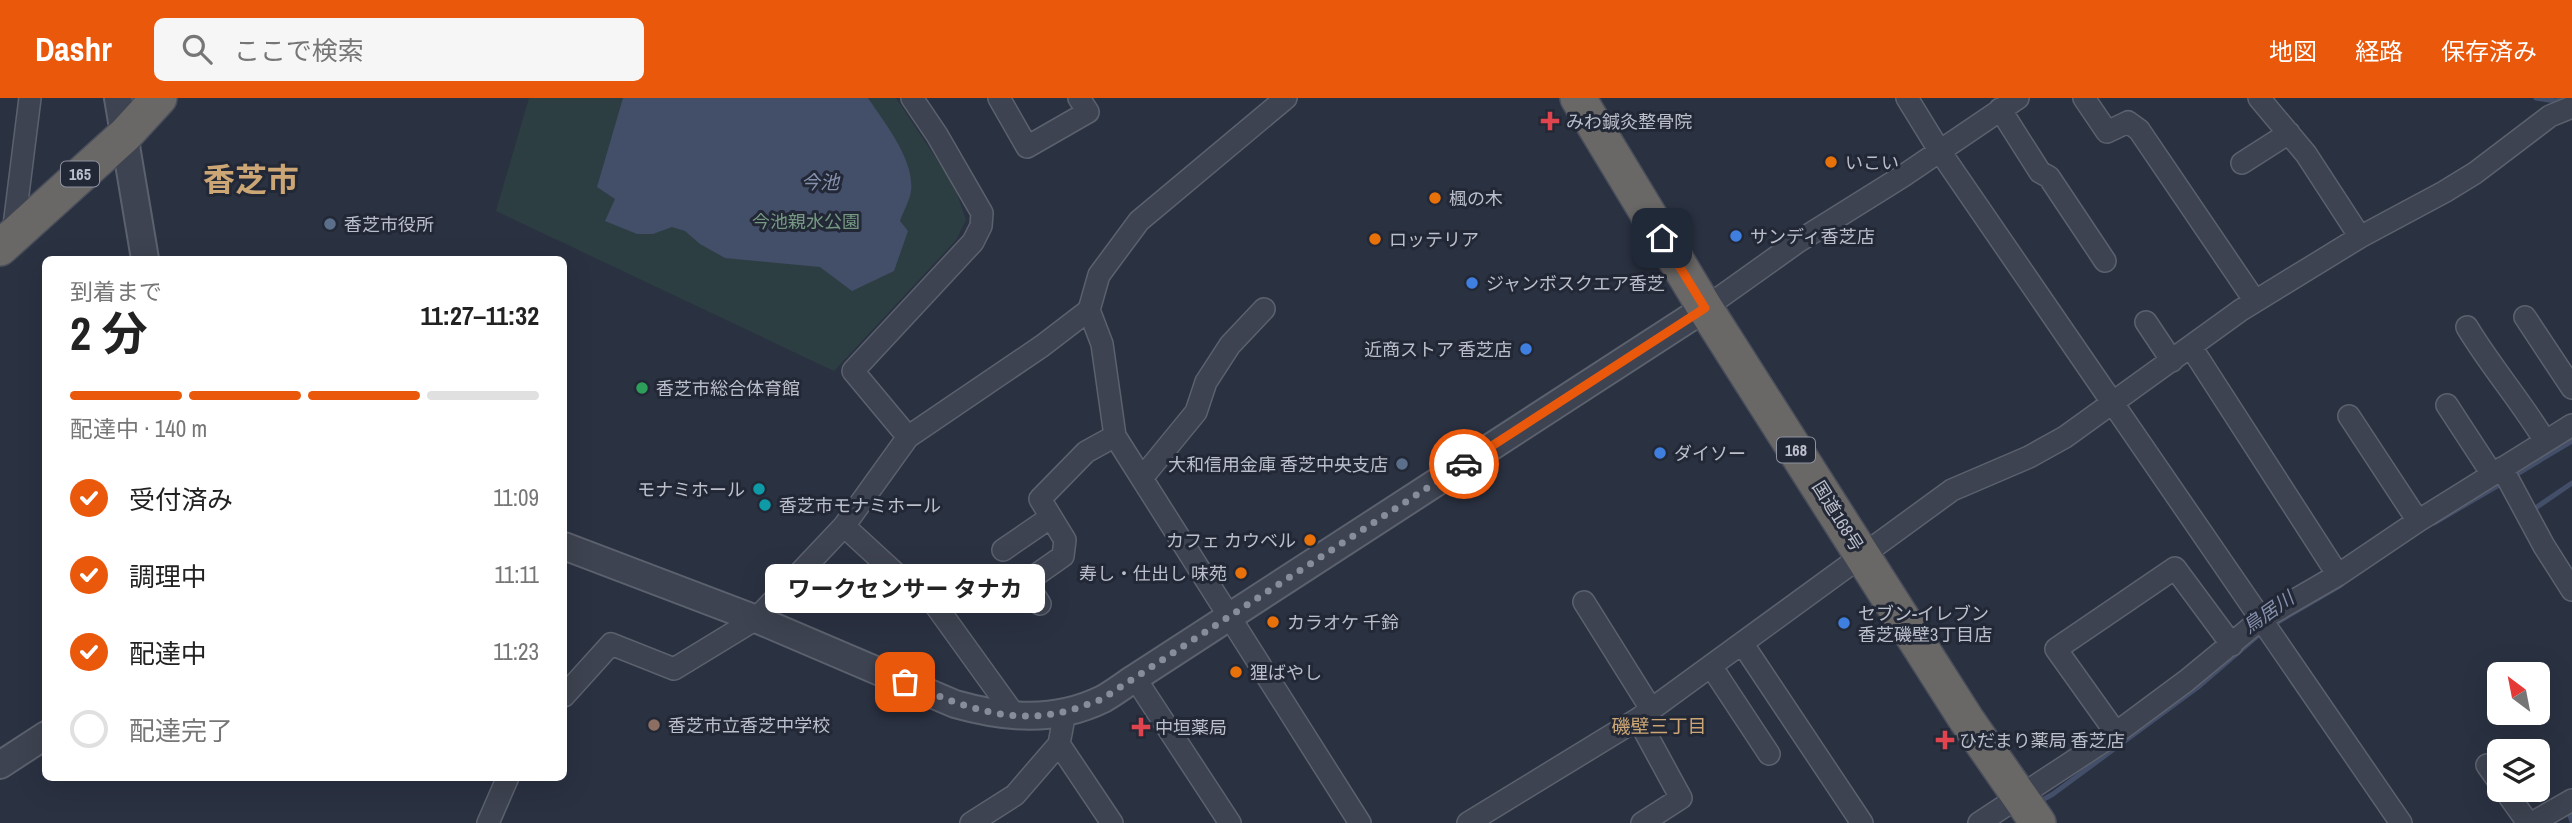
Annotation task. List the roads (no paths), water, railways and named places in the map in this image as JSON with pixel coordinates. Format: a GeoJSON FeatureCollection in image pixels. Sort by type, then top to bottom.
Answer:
{"type":"FeatureCollection","features":[{"type":"Feature","properties":{"kind":"highway","name":"165"},"geometry":{"type":"LineString","coordinates":[[6,241],[125,135],[159,98]]}},
{"type":"Feature","properties":{"kind":"highway","name":"国道168号"},"geometry":{"type":"LineString","coordinates":[[1578,98],[1705,308],[2031,813]]}},
{"type":"Feature","properties":{"kind":"street"},"geometry":{"type":"LineString","coordinates":[[6,241],[30,98]]}},
{"type":"Feature","properties":{"kind":"street"},"geometry":{"type":"LineString","coordinates":[[118,98],[145,256]]}},
{"type":"Feature","properties":{"kind":"street"},"geometry":{"type":"LineString","coordinates":[[908,438],[853,371],[973,242],[981,226],[982,213],[937,135],[912,98]]}},
{"type":"Feature","properties":{"kind":"street"},"geometry":{"type":"LineString","coordinates":[[999,98],[1027,147],[1088,112],[1079,98]]}},
{"type":"Feature","properties":{"kind":"street"},"geometry":{"type":"LineString","coordinates":[[1286,98],[1139,220],[1099,275],[1089,310],[1101,344],[1115,436],[1360,823]]}},
{"type":"Feature","properties":{"kind":"street"},"geometry":{"type":"LineString","coordinates":[[1907,98],[2264,626],[2401,823]]}},
{"type":"Feature","properties":{"kind":"street"},"geometry":{"type":"LineString","coordinates":[[2084,98],[2107,132],[2127,122],[2139,130],[2255,301]]}},
{"type":"Feature","properties":{"kind":"street"},"geometry":{"type":"LineString","coordinates":[[2259,98],[2319,174],[2360,237]]}},
{"type":"Feature","properties":{"kind":"street"},"geometry":{"type":"LineString","coordinates":[[567,547],[756,619],[955,704],[1016,717],[1065,712],[1102,699],[1135,678],[1705,308],[1799,241],[1903,176],[2009,104],[2040,172],[2049,177],[2105,261]]}},
{"type":"Feature","properties":{"kind":"street"},"geometry":{"type":"LineString","coordinates":[[1468,823],[1645,714],[1952,490],[2045,449],[2114,403],[2255,301],[2360,237],[2465,180],[2550,116],[2572,107]]}},
{"type":"Feature","properties":{"kind":"street"},"geometry":{"type":"LineString","coordinates":[[2242,163],[2289,134]]}},
{"type":"Feature","properties":{"kind":"street"},"geometry":{"type":"LineString","coordinates":[[1142,478],[1196,412],[1206,382],[1230,345],[1264,309]]}},
{"type":"Feature","properties":{"kind":"street"},"geometry":{"type":"LineString","coordinates":[[567,693],[611,644],[674,669],[756,619],[844,526],[908,438],[1042,346],[1089,310]]}},
{"type":"Feature","properties":{"kind":"street"},"geometry":{"type":"LineString","coordinates":[[2525,317],[2572,387]]}},
{"type":"Feature","properties":{"kind":"street"},"geometry":{"type":"LineString","coordinates":[[2146,322],[2172,361]]}},
{"type":"Feature","properties":{"kind":"street"},"geometry":{"type":"LineString","coordinates":[[2467,327],[2545,441]]}},
{"type":"Feature","properties":{"kind":"street"},"geometry":{"type":"LineString","coordinates":[[2191,347],[2338,575]]}},
{"type":"Feature","properties":{"kind":"street"},"geometry":{"type":"LineString","coordinates":[[2446,405],[2502,476],[2572,590]]}},
{"type":"Feature","properties":{"kind":"street"},"geometry":{"type":"LineString","coordinates":[[2349,416],[2418,521]]}},
{"type":"Feature","properties":{"kind":"street"},"geometry":{"type":"LineString","coordinates":[[1979,823],[2031,813],[2116,733],[2232,645],[2418,521],[2502,476],[2545,441],[2572,425]]}},
{"type":"Feature","properties":{"kind":"street"},"geometry":{"type":"LineString","coordinates":[[1040,604],[1026,582],[1063,556],[1065,540],[1040,499],[1086,452],[1115,436]]}},
{"type":"Feature","properties":{"kind":"street"},"geometry":{"type":"LineString","coordinates":[[1003,550],[1051,517]]}},
{"type":"Feature","properties":{"kind":"street"},"geometry":{"type":"LineString","coordinates":[[844,526],[905,582],[931,599],[1016,717]]}},
{"type":"Feature","properties":{"kind":"street"},"geometry":{"type":"LineString","coordinates":[[2116,733],[2056,649],[2175,568],[2232,645]]}},
{"type":"Feature","properties":{"kind":"street"},"geometry":{"type":"LineString","coordinates":[[1584,602],[1645,714],[1681,798],[1642,823]]}},
{"type":"Feature","properties":{"kind":"street"},"geometry":{"type":"LineString","coordinates":[[1742,643],[1862,823]]}},
{"type":"Feature","properties":{"kind":"street"},"geometry":{"type":"LineString","coordinates":[[1710,666],[1769,754]]}},
{"type":"Feature","properties":{"kind":"street"},"geometry":{"type":"LineString","coordinates":[[1135,678],[1230,823]]}},
{"type":"Feature","properties":{"kind":"street"},"geometry":{"type":"LineString","coordinates":[[971,823],[1015,795],[1059,744],[1065,712]]}},
{"type":"Feature","properties":{"kind":"street"},"geometry":{"type":"LineString","coordinates":[[0,765],[42,738]]}},
{"type":"Feature","properties":{"kind":"street"},"geometry":{"type":"LineString","coordinates":[[1059,744],[1112,823]]}},
{"type":"Feature","properties":{"kind":"street"},"geometry":{"type":"LineString","coordinates":[[488,823],[506,781]]}},
{"type":"Feature","properties":{"kind":"street"},"geometry":{"type":"LineString","coordinates":[[2514,802],[2530,823],[2572,800]]}},
{"type":"Feature","properties":{"kind":"water","name":"今池"},"geometry":{"type":"Polygon","coordinates":[[[623,98],[868,98],[897,142],[911,179],[910,195],[900,221],[908,231],[894,271],[852,291],[820,267],[725,258],[700,244],[685,231],[672,227],[653,234],[637,234],[605,221],[615,199],[597,187],[623,98]]]}},
{"type":"Feature","properties":{"kind":"waterway","name":"鳥居川"},"geometry":{"type":"LineString","coordinates":[[2536,98],[2556,101],[2563,98]]}},
{"type":"Feature","properties":{"kind":"waterway","name":"鳥居川"},"geometry":{"type":"LineString","coordinates":[[2512,477],[2572,441]]}},
{"type":"Feature","properties":{"kind":"waterway","name":"鳥居川"},"geometry":{"type":"LineString","coordinates":[[2434,523],[2504,482]]}},
{"type":"Feature","properties":{"kind":"waterway"},"geometry":{"type":"LineString","coordinates":[[2535,513],[2534,509],[2572,483]]}},
{"type":"Feature","properties":{"kind":"waterway","name":"鳥居川"},"geometry":{"type":"LineString","coordinates":[[2271,626],[2341,585]]}},
{"type":"Feature","properties":{"kind":"waterway","name":"鳥居川"},"geometry":{"type":"LineString","coordinates":[[2037,803],[2198,687],[2263,631]]}},
{"type":"Feature","properties":{"kind":"waterway"},"geometry":{"type":"LineString","coordinates":[[2572,813],[2572,821]]}},
{"type":"Feature","properties":{"kind":"place","name":"みわ鍼灸整骨院"},"geometry":{"type":"Point","coordinates":[1550,121]}},
{"type":"Feature","properties":{"kind":"place","name":"いこい"},"geometry":{"type":"Point","coordinates":[1831,162]}},
{"type":"Feature","properties":{"kind":"place","name":"楓の木"},"geometry":{"type":"Point","coordinates":[1435,198]}},
{"type":"Feature","properties":{"kind":"place","name":"香芝市役所"},"geometry":{"type":"Point","coordinates":[330,224]}},
{"type":"Feature","properties":{"kind":"place","name":"サンディ香芝店"},"geometry":{"type":"Point","coordinates":[1736,236]}},
{"type":"Feature","properties":{"kind":"place","name":"ロッテリア"},"geometry":{"type":"Point","coordinates":[1375,239]}},
{"type":"Feature","properties":{"kind":"place","name":"ジャンボスクエア香芝"},"geometry":{"type":"Point","coordinates":[1472,283]}},
{"type":"Feature","properties":{"kind":"place","name":"近商ストア 香芝店"},"geometry":{"type":"Point","coordinates":[1526,349]}},
{"type":"Feature","properties":{"kind":"place","name":"香芝市総合体育館"},"geometry":{"type":"Point","coordinates":[642,388]}},
{"type":"Feature","properties":{"kind":"place","name":"ダイソー"},"geometry":{"type":"Point","coordinates":[1660,453]}},
{"type":"Feature","properties":{"kind":"place","name":"大和信用金庫 香芝中央支店"},"geometry":{"type":"Point","coordinates":[1402,464]}},
{"type":"Feature","properties":{"kind":"place","name":"モナミホール"},"geometry":{"type":"Point","coordinates":[759,489]}},
{"type":"Feature","properties":{"kind":"place","name":"香芝市モナミホール"},"geometry":{"type":"Point","coordinates":[765,505]}},
{"type":"Feature","properties":{"kind":"place","name":"カフェ カウベル"},"geometry":{"type":"Point","coordinates":[1310,540]}},
{"type":"Feature","properties":{"kind":"place","name":"寿し・仕出し 味苑"},"geometry":{"type":"Point","coordinates":[1241,573]}},
{"type":"Feature","properties":{"kind":"place","name":"カラオケ 千鈴"},"geometry":{"type":"Point","coordinates":[1273,622]}},
{"type":"Feature","properties":{"kind":"place","name":"セブン-イレブン 香芝磯壁3丁目店"},"geometry":{"type":"Point","coordinates":[1844,623]}},
{"type":"Feature","properties":{"kind":"place","name":"狸ばやし"},"geometry":{"type":"Point","coordinates":[1236,672]}},
{"type":"Feature","properties":{"kind":"place","name":"ワークセンサー タナカ"},"geometry":{"type":"Point","coordinates":[905,682]}},
{"type":"Feature","properties":{"kind":"place","name":"香芝市立香芝中学校"},"geometry":{"type":"Point","coordinates":[654,725]}},
{"type":"Feature","properties":{"kind":"place","name":"中垣薬局"},"geometry":{"type":"Point","coordinates":[1141,727]}},
{"type":"Feature","properties":{"kind":"place","name":"ひだまり薬局 香芝店"},"geometry":{"type":"Point","coordinates":[1945,740]}},
{"type":"Feature","properties":{"kind":"district","name":"香芝市"},"geometry":{"type":"Point","coordinates":[251,179]}},
{"type":"Feature","properties":{"kind":"district","name":"磯壁三丁目"},"geometry":{"type":"Point","coordinates":[1659,726]}},
{"type":"Feature","properties":{"kind":"park label","name":"今池親水公園"},"geometry":{"type":"Point","coordinates":[806,221]}}]}
